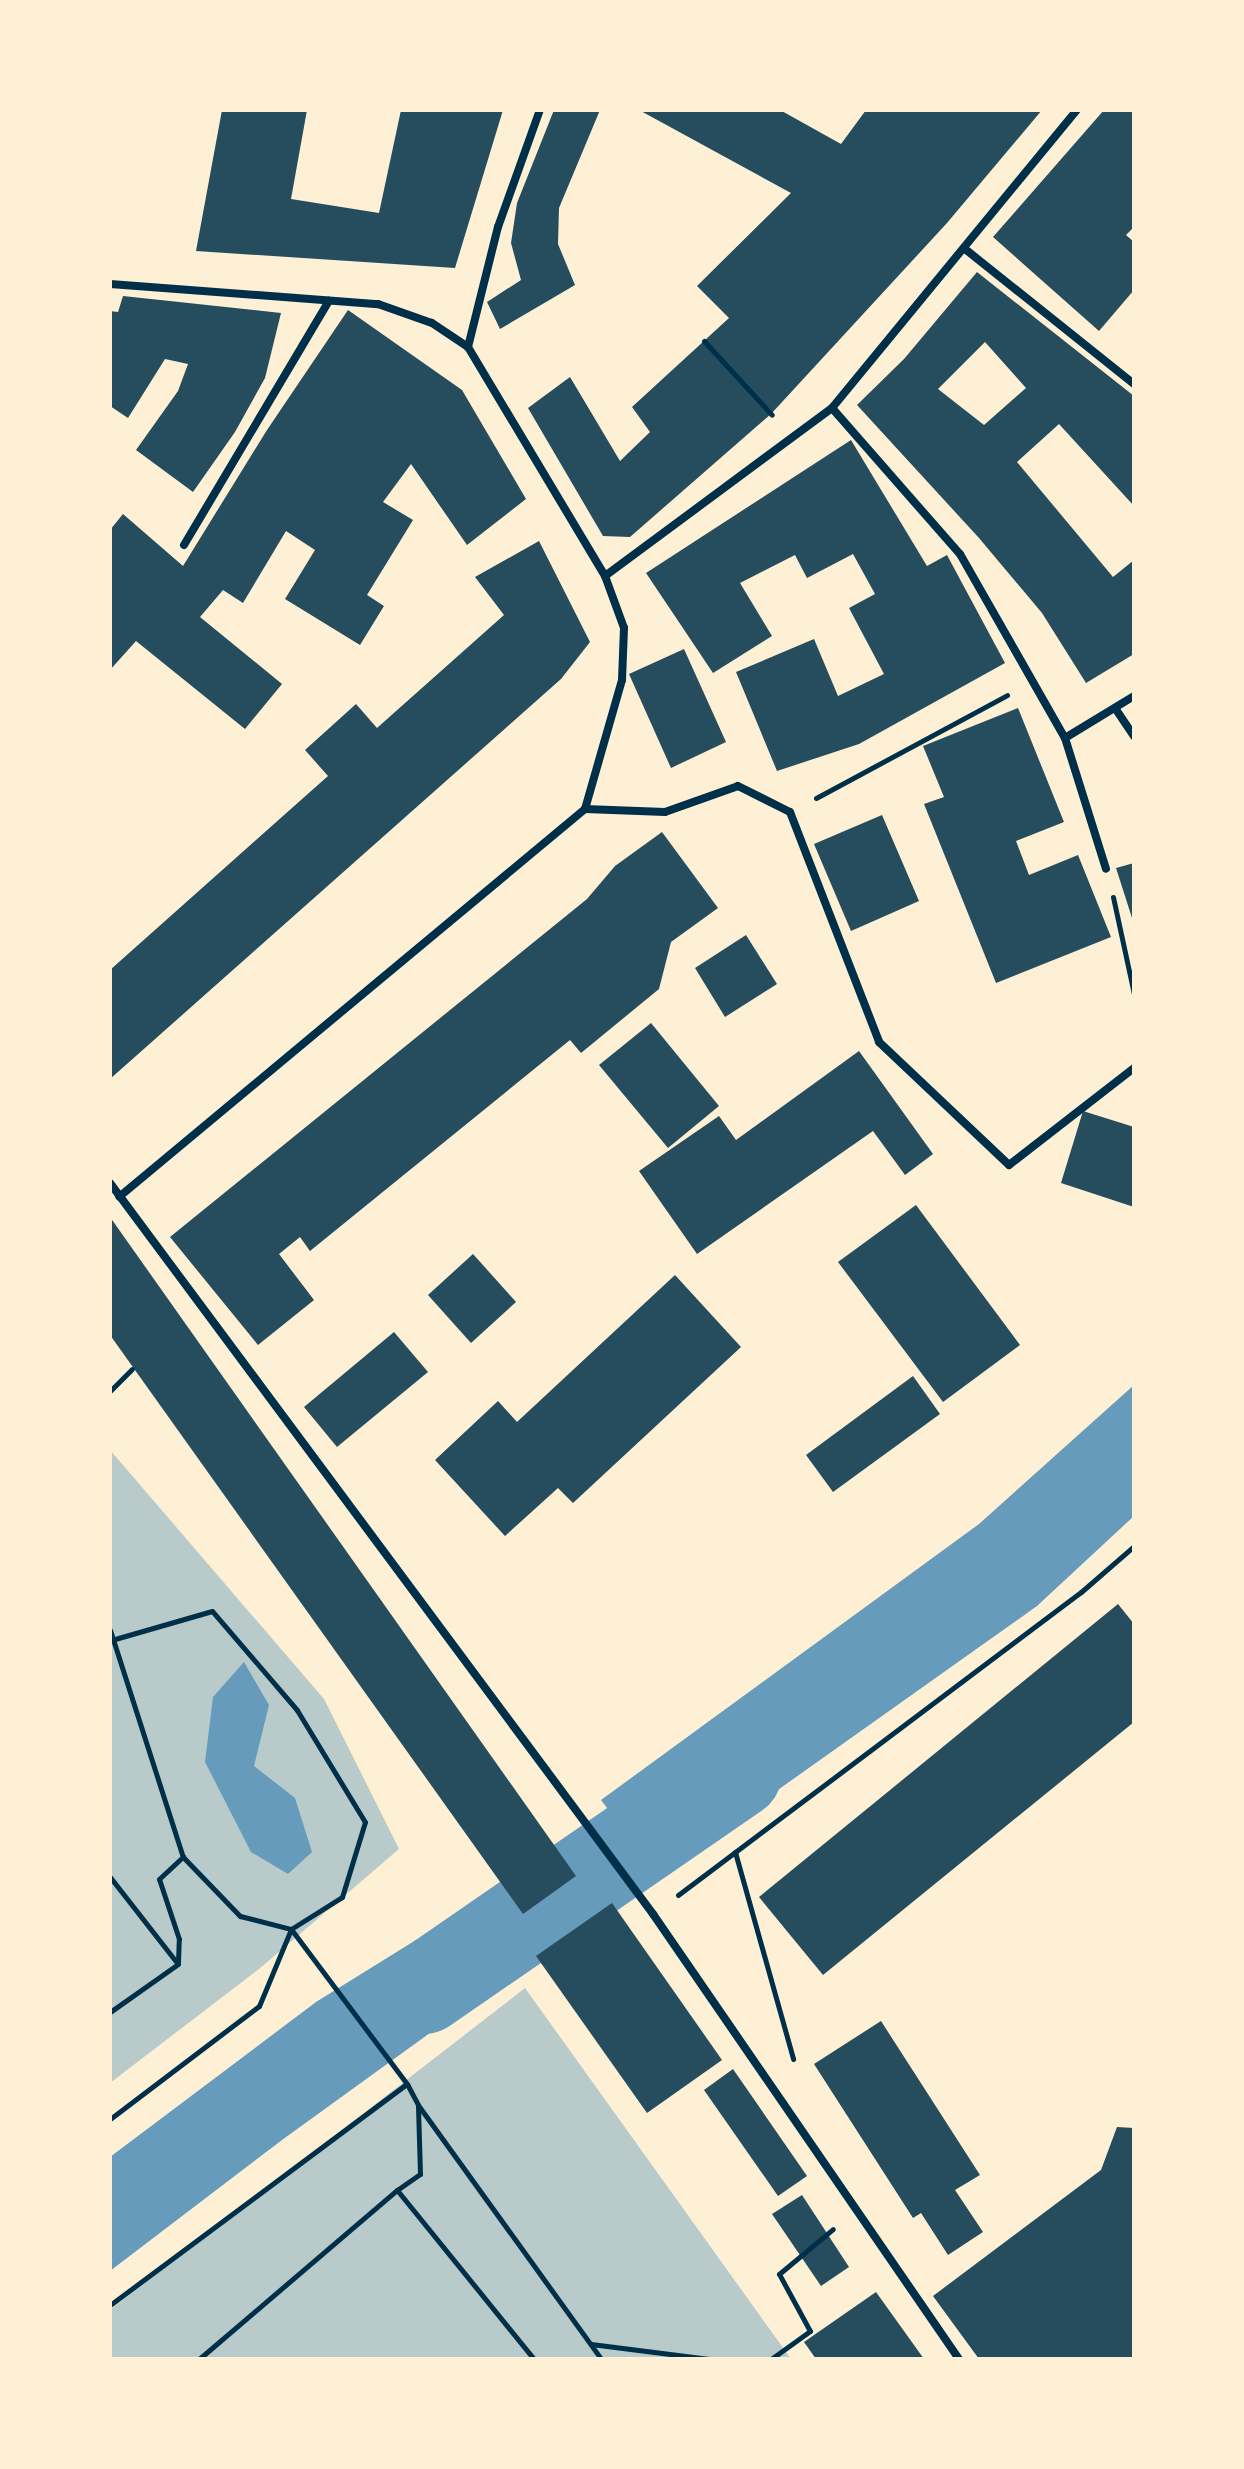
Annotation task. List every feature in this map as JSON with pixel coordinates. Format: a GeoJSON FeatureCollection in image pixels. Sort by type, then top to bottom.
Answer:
{"type":"FeatureCollection","features":[{"type":"Feature","properties":{"kind":"street"},"geometry":{"type":"LineString","coordinates":[[468,347],[498,227],[540,110]]}},
{"type":"Feature","properties":{"kind":"street"},"geometry":{"type":"LineString","coordinates":[[605,576],[792,441],[832,408],[1077,110]]}},
{"type":"Feature","properties":{"kind":"street"},"geometry":{"type":"LineString","coordinates":[[965,249],[1134,384]]}},
{"type":"Feature","properties":{"kind":"street"},"geometry":{"type":"LineString","coordinates":[[110,284],[378,304],[432,323],[468,347],[605,576],[624,628],[622,680],[585,809],[119,1197]]}},
{"type":"Feature","properties":{"kind":"street"},"geometry":{"type":"LineString","coordinates":[[184,545],[329,301]]}},
{"type":"Feature","properties":{"kind":"street"},"geometry":{"type":"LineString","coordinates":[[832,408],[960,554],[1065,738],[1106,869]]}},
{"type":"Feature","properties":{"kind":"street"},"geometry":{"type":"LineString","coordinates":[[1065,738],[1134,696]]}},
{"type":"Feature","properties":{"kind":"street"},"geometry":{"type":"LineString","coordinates":[[1115,708],[1134,736]]}},
{"type":"Feature","properties":{"kind":"street"},"geometry":{"type":"LineString","coordinates":[[585,809],[665,812],[738,786],[790,812],[879,1042],[1009,1165],[1134,1068]]}},
{"type":"Feature","properties":{"kind":"street"},"geometry":{"type":"LineString","coordinates":[[110,1183],[653,1914],[959,2359]]}},
{"type":"Feature","properties":{"kind":"path"},"geometry":{"type":"LineString","coordinates":[[704,341],[792,441]]}},
{"type":"Feature","properties":{"kind":"path"},"geometry":{"type":"LineString","coordinates":[[790,812],[1033,681]]}},
{"type":"Feature","properties":{"kind":"path"},"geometry":{"type":"LineString","coordinates":[[1106,869],[1134,994]]}},
{"type":"Feature","properties":{"kind":"path"},"geometry":{"type":"LineString","coordinates":[[110,1391],[132,1369]]}},
{"type":"Feature","properties":{"kind":"path"},"geometry":{"type":"LineString","coordinates":[[695,1882],[1081,1592],[1134,1546]]}},
{"type":"Feature","properties":{"kind":"path"},"geometry":{"type":"LineString","coordinates":[[110,2119],[259,2006],[291,1929],[342,1897],[365,1822],[297,1710],[212,1611],[115,1639]]}},
{"type":"Feature","properties":{"kind":"path"},"geometry":{"type":"LineString","coordinates":[[110,1630],[183,1857],[240,1916],[291,1929],[311,1953],[601,2359]]}},
{"type":"Feature","properties":{"kind":"path"},"geometry":{"type":"LineString","coordinates":[[735,1852],[795,2065]]}},
{"type":"Feature","properties":{"kind":"path"},"geometry":{"type":"LineString","coordinates":[[178,1964],[179,1939],[159,1879],[183,1857]]}},
{"type":"Feature","properties":{"kind":"path"},"geometry":{"type":"LineString","coordinates":[[110,1877],[178,1964]]}},
{"type":"Feature","properties":{"kind":"path"},"geometry":{"type":"LineString","coordinates":[[110,2012],[178,1964]]}},
{"type":"Feature","properties":{"kind":"path"},"geometry":{"type":"LineString","coordinates":[[110,2305],[407,2084]]}},
{"type":"Feature","properties":{"kind":"path"},"geometry":{"type":"LineString","coordinates":[[199,2359],[397,2190],[420,2174],[418,2105]]}},
{"type":"Feature","properties":{"kind":"path"},"geometry":{"type":"LineString","coordinates":[[397,2190],[534,2359]]}},
{"type":"Feature","properties":{"kind":"path"},"geometry":{"type":"LineString","coordinates":[[771,2359],[810,2331],[779,2274],[857,2210]]}},
{"type":"Feature","properties":{"kind":"path"},"geometry":{"type":"LineString","coordinates":[[590,2344],[709,2359]]}},
{"type":"Feature","properties":{"kind":"shaded area"},"geometry":{"type":"Polygon","coordinates":[[[110,1450],[324,1699],[399,1849],[259,1969],[110,2083],[110,1450]]]}},
{"type":"Feature","properties":{"kind":"shaded area"},"geometry":{"type":"Polygon","coordinates":[[[525,1988],[791,2359],[110,2359],[110,2310],[525,1988]]]}},
{"type":"Feature","properties":{"kind":"water"},"geometry":{"type":"Polygon","coordinates":[[[1134,1385],[1134,1516],[1037,1606],[658,1875],[601,1800],[979,1524],[1134,1385]]]}},
{"type":"Feature","properties":{"kind":"water"},"geometry":{"type":"Polygon","coordinates":[[[244,1662],[269,1705],[254,1766],[295,1798],[312,1852],[288,1874],[251,1852],[205,1762],[213,1697],[244,1662]]]}},
{"type":"Feature","properties":{"kind":"water"},"geometry":{"type":"Polygon","coordinates":[[[503,1886],[546,1949],[282,2140],[110,2271],[110,2157],[316,2002],[503,1886]]]}},
{"type":"Feature","properties":{"kind":"building"},"geometry":{"type":"Polygon","coordinates":[[[222,110],[307,110],[291,199],[379,213],[401,110],[503,110],[455,268],[196,251],[222,110]]]}},
{"type":"Feature","properties":{"kind":"building"},"geometry":{"type":"Polygon","coordinates":[[[554,110],[600,110],[559,208],[558,244],[575,285],[500,329],[487,302],[521,280],[511,243],[517,203],[554,110]]]}},
{"type":"Feature","properties":{"kind":"building"},"geometry":{"type":"Polygon","coordinates":[[[639,110],[780,110],[841,144],[866,110],[1042,110],[947,223],[771,414],[630,537],[603,536],[528,408],[570,377],[620,461],[650,432],[632,407],[729,318],[697,286],[791,193],[639,110]]]}},
{"type":"Feature","properties":{"kind":"building"},"geometry":{"type":"Polygon","coordinates":[[[1104,110],[1134,110],[1134,227],[1126,235],[1134,242],[1134,290],[1099,331],[993,237],[1104,110]]]}},
{"type":"Feature","properties":{"kind":"building"},"geometry":{"type":"Polygon","coordinates":[[[977,272],[1134,396],[1134,506],[1059,424],[1017,462],[1113,577],[1134,560],[1134,654],[1086,683],[1042,613],[979,538],[857,405],[904,359],[977,272]],[[985,342],[938,389],[984,425],[1026,388],[985,342]]]}},
{"type":"Feature","properties":{"kind":"building"},"geometry":{"type":"Polygon","coordinates":[[[123,296],[281,313],[265,378],[235,432],[193,492],[136,450],[178,391],[188,364],[165,359],[128,418],[110,406],[110,311],[118,312],[123,296]]]}},
{"type":"Feature","properties":{"kind":"building"},"geometry":{"type":"Polygon","coordinates":[[[348,310],[462,390],[526,499],[467,545],[411,464],[383,502],[413,520],[367,595],[384,606],[360,645],[285,599],[315,550],[286,531],[243,603],[223,590],[200,617],[282,684],[245,729],[136,641],[110,670],[110,530],[123,514],[183,566],[267,430],[348,310]]]}},
{"type":"Feature","properties":{"kind":"building"},"geometry":{"type":"Polygon","coordinates":[[[851,440],[927,566],[947,555],[1005,663],[859,744],[777,771],[736,672],[814,639],[838,696],[884,674],[849,608],[875,594],[853,554],[807,578],[795,555],[740,583],[772,636],[713,673],[646,573],[851,440]]]}},
{"type":"Feature","properties":{"kind":"building"},"geometry":{"type":"Polygon","coordinates":[[[539,541],[590,642],[561,679],[110,1079],[110,970],[328,776],[305,750],[356,704],[377,728],[504,615],[475,577],[539,541]]]}},
{"type":"Feature","properties":{"kind":"building"},"geometry":{"type":"Polygon","coordinates":[[[684,649],[726,742],[671,768],[629,674],[684,649]]]}},
{"type":"Feature","properties":{"kind":"building"},"geometry":{"type":"Polygon","coordinates":[[[1018,708],[1064,822],[1016,841],[1029,875],[1078,855],[1111,937],[996,983],[924,804],[944,797],[923,746],[1018,708]]]}},
{"type":"Feature","properties":{"kind":"building"},"geometry":{"type":"Polygon","coordinates":[[[882,815],[919,901],[851,931],[814,844],[882,815]]]}},
{"type":"Feature","properties":{"kind":"building"},"geometry":{"type":"Polygon","coordinates":[[[662,832],[718,908],[671,942],[659,989],[581,1053],[570,1040],[310,1251],[300,1237],[279,1254],[314,1300],[258,1345],[170,1237],[587,899],[615,866],[662,832]]]}},
{"type":"Feature","properties":{"kind":"building"},"geometry":{"type":"Polygon","coordinates":[[[1134,863],[1134,921],[1133,921],[1116,868],[1134,863]]]}},
{"type":"Feature","properties":{"kind":"building"},"geometry":{"type":"Polygon","coordinates":[[[746,935],[777,984],[725,1017],[695,968],[746,935]]]}},
{"type":"Feature","properties":{"kind":"building"},"geometry":{"type":"Polygon","coordinates":[[[651,1023],[719,1106],[668,1148],[599,1065],[651,1023]]]}},
{"type":"Feature","properties":{"kind":"building"},"geometry":{"type":"Polygon","coordinates":[[[859,1051],[933,1154],[905,1175],[873,1131],[697,1254],[639,1171],[719,1116],[736,1140],[859,1051]]]}},
{"type":"Feature","properties":{"kind":"building"},"geometry":{"type":"Polygon","coordinates":[[[1083,1111],[1134,1127],[1134,1207],[1061,1183],[1083,1111]]]}},
{"type":"Feature","properties":{"kind":"building"},"geometry":{"type":"Polygon","coordinates":[[[916,1205],[1020,1345],[943,1402],[838,1262],[916,1205]]]}},
{"type":"Feature","properties":{"kind":"building"},"geometry":{"type":"Polygon","coordinates":[[[110,1217],[576,1876],[523,1914],[110,1335],[110,1217]]]}},
{"type":"Feature","properties":{"kind":"building"},"geometry":{"type":"Polygon","coordinates":[[[473,1254],[516,1302],[471,1343],[428,1295],[473,1254]]]}},
{"type":"Feature","properties":{"kind":"building"},"geometry":{"type":"Polygon","coordinates":[[[675,1275],[741,1347],[573,1503],[558,1488],[505,1536],[435,1460],[498,1401],[517,1422],[675,1275]]]}},
{"type":"Feature","properties":{"kind":"building"},"geometry":{"type":"Polygon","coordinates":[[[394,1332],[428,1372],[337,1447],[304,1407],[394,1332]]]}},
{"type":"Feature","properties":{"kind":"building"},"geometry":{"type":"Polygon","coordinates":[[[913,1376],[940,1414],[833,1492],[806,1455],[913,1376]]]}},
{"type":"Feature","properties":{"kind":"building"},"geometry":{"type":"Polygon","coordinates":[[[1118,1604],[1134,1624],[1134,1722],[823,1975],[759,1897],[1118,1604]]]}},
{"type":"Feature","properties":{"kind":"building"},"geometry":{"type":"Polygon","coordinates":[[[612,1903],[722,2060],[647,2113],[536,1956],[612,1903]]]}},
{"type":"Feature","properties":{"kind":"building"},"geometry":{"type":"Polygon","coordinates":[[[881,2021],[980,2175],[955,2190],[983,2232],[948,2255],[921,2213],[913,2218],[814,2064],[881,2021]]]}},
{"type":"Feature","properties":{"kind":"building"},"geometry":{"type":"Polygon","coordinates":[[[733,2069],[807,2176],[778,2196],[704,2090],[733,2069]]]}},
{"type":"Feature","properties":{"kind":"building"},"geometry":{"type":"Polygon","coordinates":[[[1117,2127],[1134,2128],[1134,2359],[979,2359],[933,2296],[1101,2170],[1117,2127]]]}},
{"type":"Feature","properties":{"kind":"building"},"geometry":{"type":"Polygon","coordinates":[[[802,2195],[849,2267],[821,2286],[772,2214],[802,2195]]]}},
{"type":"Feature","properties":{"kind":"building"},"geometry":{"type":"Polygon","coordinates":[[[876,2292],[924,2359],[816,2359],[804,2342],[876,2292]]]}},
{"type":"Feature","properties":{"kind":"waterway"},"geometry":{"type":"LineString","coordinates":[[424,1989],[737,1773]]}}]}
